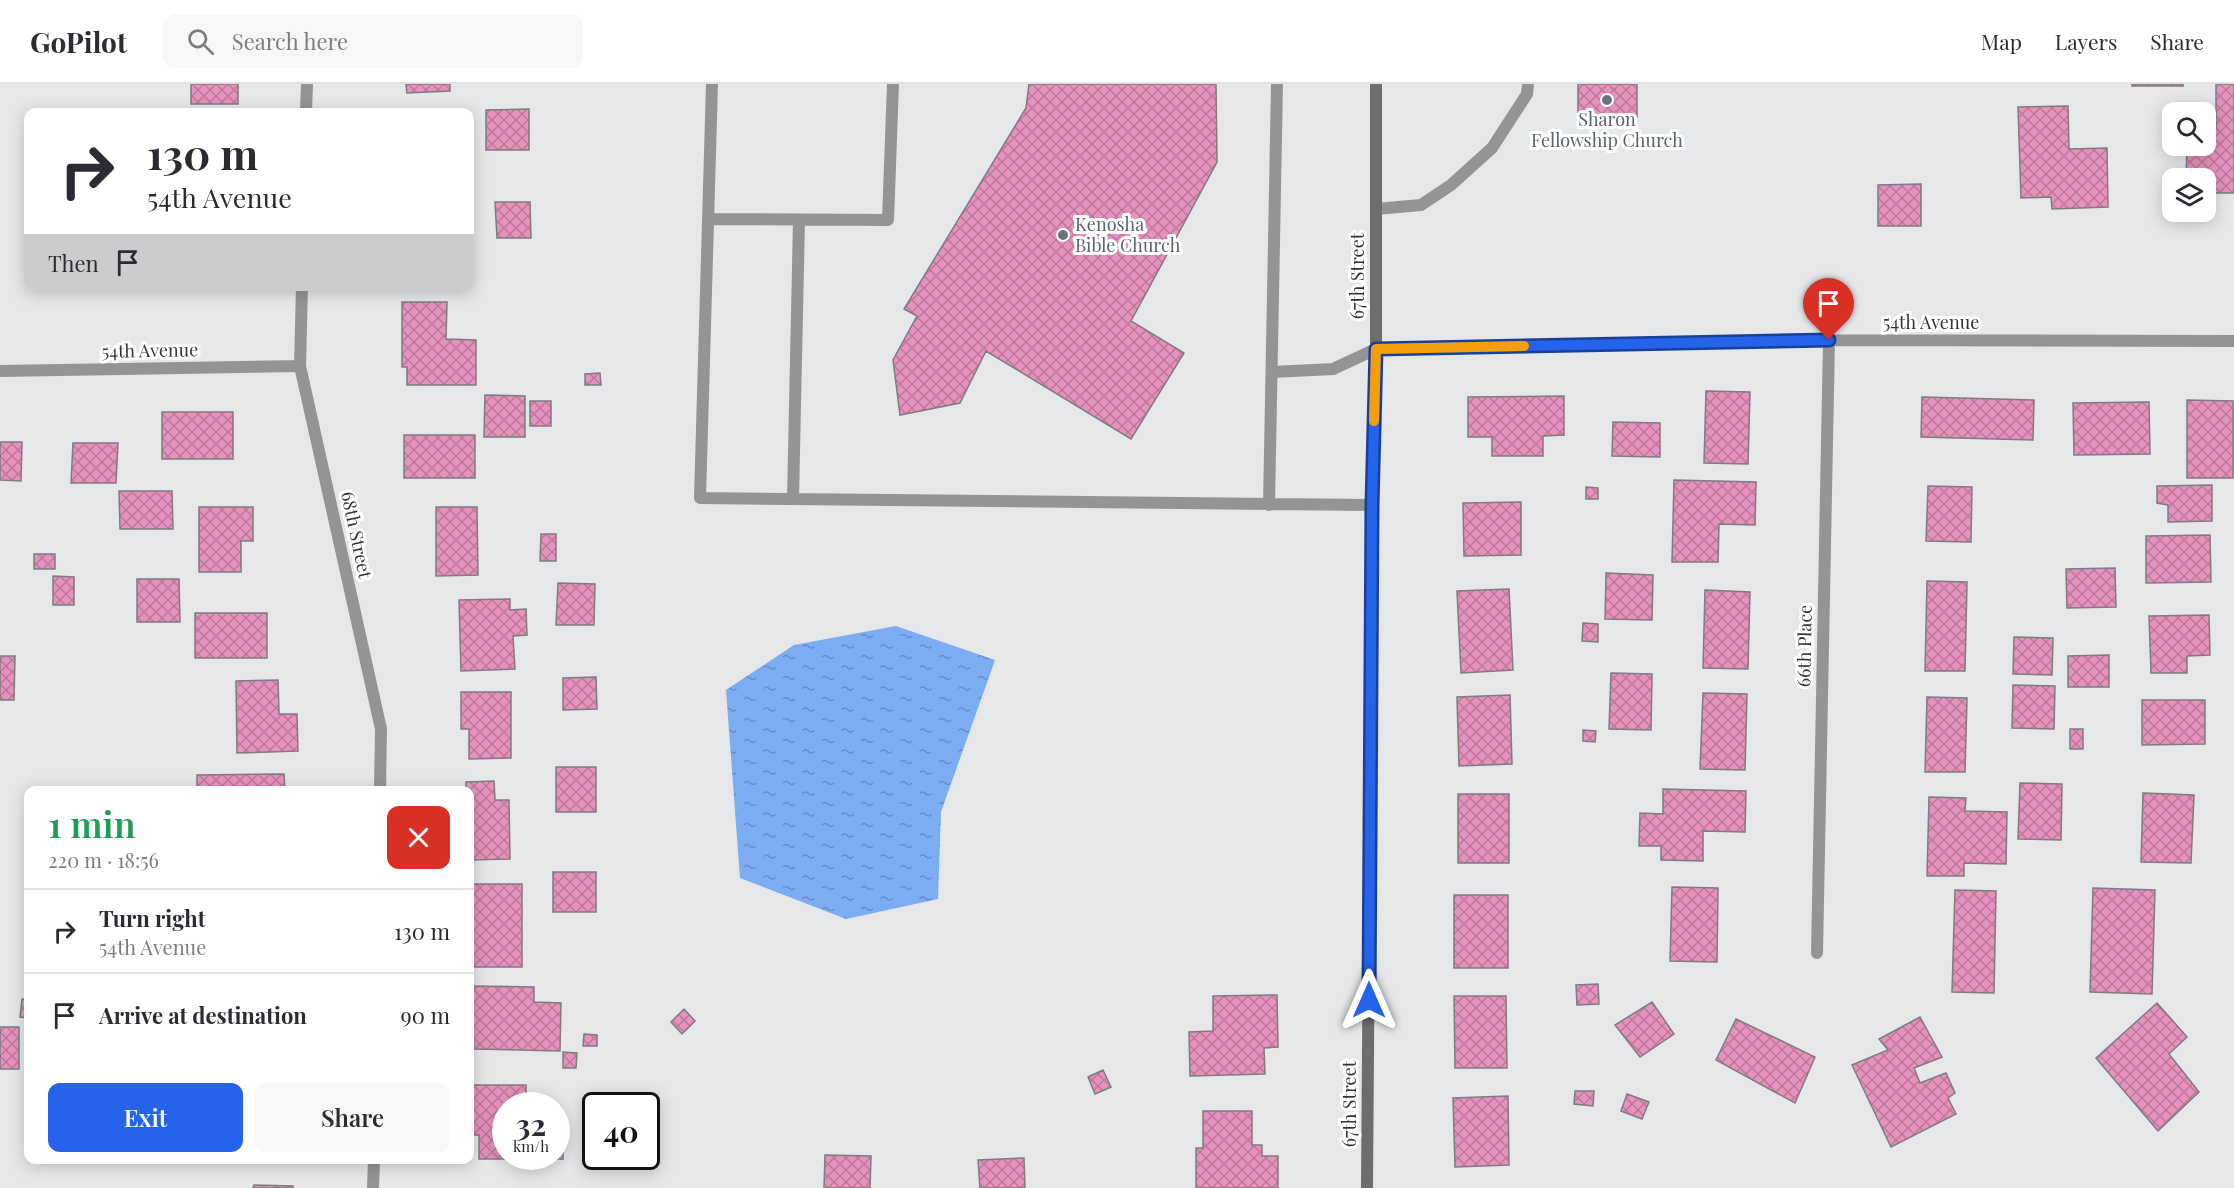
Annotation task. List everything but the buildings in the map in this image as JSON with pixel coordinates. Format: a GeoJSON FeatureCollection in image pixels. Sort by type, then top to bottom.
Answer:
{"type":"FeatureCollection","features":[{"type":"Feature","properties":{"kind":"street"},"geometry":{"type":"LineString","coordinates":[[306,108],[307,84]]}},
{"type":"Feature","properties":{"kind":"street"},"geometry":{"type":"LineString","coordinates":[[712,84],[700,498],[1372,505]]}},
{"type":"Feature","properties":{"kind":"street"},"geometry":{"type":"LineString","coordinates":[[708,219],[888,220],[893,84]]}},
{"type":"Feature","properties":{"kind":"street"},"geometry":{"type":"LineString","coordinates":[[1269,505],[1277,84]]}},
{"type":"Feature","properties":{"kind":"street","name":"67th Street"},"geometry":{"type":"LineString","coordinates":[[1367,1188],[1372,505],[1376,349],[1376,84]]}},
{"type":"Feature","properties":{"kind":"street"},"geometry":{"type":"LineString","coordinates":[[1376,209],[1421,205],[1451,185],[1492,148],[1527,94],[1528,84]]}},
{"type":"Feature","properties":{"kind":"street"},"geometry":{"type":"LineString","coordinates":[[793,499],[799,220]]}},
{"type":"Feature","properties":{"kind":"street","name":"68th Street"},"geometry":{"type":"LineString","coordinates":[[302,291],[300,366],[381,729],[380,786]]}},
{"type":"Feature","properties":{"kind":"street","name":"54th Avenue"},"geometry":{"type":"LineString","coordinates":[[1376,349],[1829,340],[2234,341]]}},
{"type":"Feature","properties":{"kind":"street","name":"66th Place"},"geometry":{"type":"LineString","coordinates":[[1817,953],[1829,340]]}},
{"type":"Feature","properties":{"kind":"street"},"geometry":{"type":"LineString","coordinates":[[1272,372],[1333,369],[1376,349]]}},
{"type":"Feature","properties":{"kind":"street","name":"54th Avenue"},"geometry":{"type":"LineString","coordinates":[[0,371],[300,366]]}},
{"type":"Feature","properties":{"kind":"street"},"geometry":{"type":"LineString","coordinates":[[374,1164],[374,1188]]}},
{"type":"Feature","properties":{"kind":"water"},"geometry":{"type":"Polygon","coordinates":[[[896,626],[995,660],[941,812],[938,899],[846,919],[740,878],[726,690],[794,645],[896,626]]]}},
{"type":"Feature","properties":{"kind":"slow traffic"},"geometry":{"type":"LineString","coordinates":[[1374,421],[1376,349],[1524,346]]}},
{"type":"Feature","properties":{"kind":"place","name":"Sharon Fellowship Church"},"geometry":{"type":"Point","coordinates":[1607,100]}},
{"type":"Feature","properties":{"kind":"place","name":"Kenosha Bible Church"},"geometry":{"type":"Point","coordinates":[1063,235]}},
{"type":"Feature","properties":{"kind":"route"},"geometry":{"type":"LineString","coordinates":[[1369,1000],[1372,505],[1376,349],[1829,340]]}}]}
